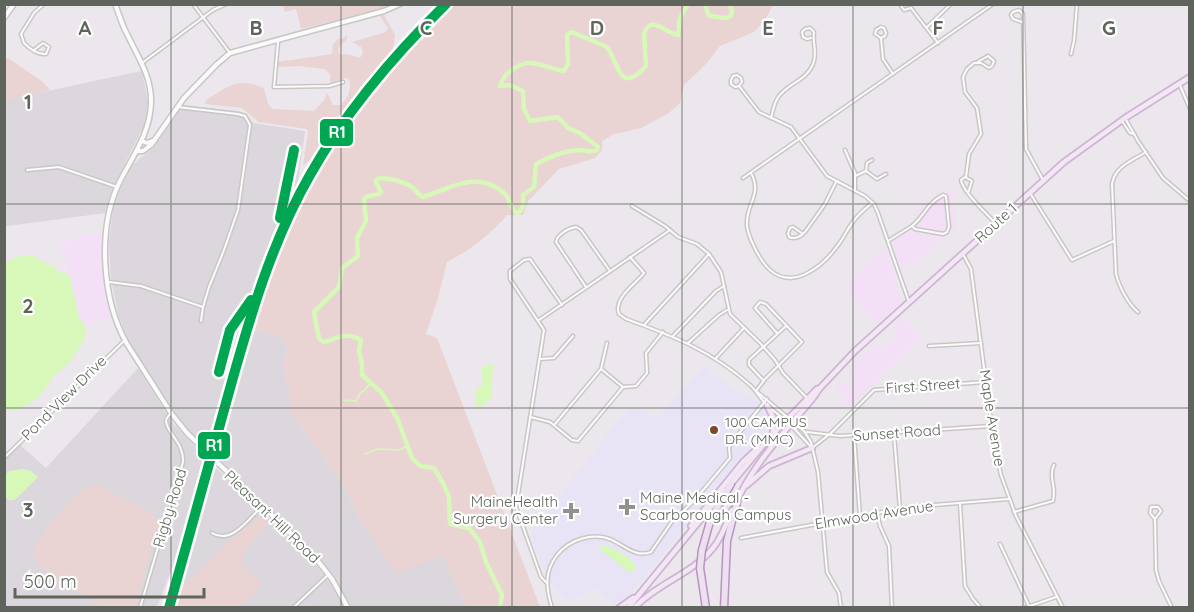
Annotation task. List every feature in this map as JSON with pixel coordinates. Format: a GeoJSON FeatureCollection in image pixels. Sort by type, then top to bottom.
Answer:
{"type":"FeatureCollection","features":[{"type":"Feature","properties":{"kind":"highway"},"geometry":{"type":"LineString","coordinates":[[706,608],[700,568],[702,550],[711,518],[731,484]]}},
{"type":"Feature","properties":{"kind":"highway"},"geometry":{"type":"LineString","coordinates":[[724,608],[727,541],[736,502]]}},
{"type":"Feature","properties":{"kind":"main road","name":"Route 1"},"geometry":{"type":"LineString","coordinates":[[628,608],[765,443],[855,351],[1074,154],[1190,77]]}},
{"type":"Feature","properties":{"kind":"main road","name":"Route 1"},"geometry":{"type":"LineString","coordinates":[[634,608],[652,592],[692,568],[710,552],[720,539],[755,467],[807,398],[819,388]]}},
{"type":"Feature","properties":{"kind":"main road"},"geometry":{"type":"LineString","coordinates":[[766,402],[775,422],[771,437]]}},
{"type":"Feature","properties":{"kind":"main road"},"geometry":{"type":"LineString","coordinates":[[676,548],[697,517],[738,468],[765,443]]}},
{"type":"Feature","properties":{"kind":"main road"},"geometry":{"type":"LineString","coordinates":[[740,494],[755,476],[764,470],[812,448]]}},
{"type":"Feature","properties":{"kind":"main road"},"geometry":{"type":"LineString","coordinates":[[619,608],[643,588]]}},
{"type":"Feature","properties":{"kind":"street"},"geometry":{"type":"LineString","coordinates":[[5,16],[14,4]]}},
{"type":"Feature","properties":{"kind":"street"},"geometry":{"type":"LineString","coordinates":[[34,50],[43,43],[49,48],[44,54],[34,50],[24,43],[21,34],[34,14],[44,4]]}},
{"type":"Feature","properties":{"kind":"street","name":"Pleasant Hill Road"},"geometry":{"type":"LineString","coordinates":[[115,4],[142,63],[149,83],[151,102],[149,120],[142,141],[117,187],[105,234],[107,281],[116,318],[125,340],[171,413],[187,433],[314,556],[328,574],[348,608]]}},
{"type":"Feature","properties":{"kind":"street"},"geometry":{"type":"LineString","coordinates":[[193,4],[230,53]]}},
{"type":"Feature","properties":{"kind":"street"},"geometry":{"type":"LineString","coordinates":[[142,63],[203,17],[226,4]]}},
{"type":"Feature","properties":{"kind":"street"},"geometry":{"type":"LineString","coordinates":[[137,150],[145,150],[155,140],[177,107],[198,83],[230,53],[384,11],[400,4]]}},
{"type":"Feature","properties":{"kind":"street"},"geometry":{"type":"LineString","coordinates":[[900,4],[904,10],[911,6],[938,43]]}},
{"type":"Feature","properties":{"kind":"street"},"geometry":{"type":"LineString","coordinates":[[927,27],[951,4]]}},
{"type":"Feature","properties":{"kind":"street"},"geometry":{"type":"LineString","coordinates":[[743,178],[993,4]]}},
{"type":"Feature","properties":{"kind":"street"},"geometry":{"type":"LineString","coordinates":[[1071,54],[1077,4]]}},
{"type":"Feature","properties":{"kind":"street"},"geometry":{"type":"LineString","coordinates":[[1022,22],[1013,19],[1011,15],[1013,12],[1018,10],[1022,12],[1026,149],[1043,180]]}},
{"type":"Feature","properties":{"kind":"street"},"geometry":{"type":"LineString","coordinates":[[771,118],[779,96],[812,68],[815,55],[811,38]]}},
{"type":"Feature","properties":{"kind":"street"},"geometry":{"type":"LineString","coordinates":[[881,38],[883,59],[893,74]]}},
{"type":"Feature","properties":{"kind":"street"},"geometry":{"type":"LineString","coordinates":[[278,39],[274,87],[334,86],[343,82]]}},
{"type":"Feature","properties":{"kind":"street"},"geometry":{"type":"LineString","coordinates":[[976,63],[989,68],[994,62],[992,57],[988,56],[976,63],[967,69],[963,78],[965,92],[977,108],[981,134],[969,156],[966,177],[962,178],[961,183],[996,224]]}},
{"type":"Feature","properties":{"kind":"street"},"geometry":{"type":"LineString","coordinates":[[1179,84],[1190,109]]}},
{"type":"Feature","properties":{"kind":"street"},"geometry":{"type":"LineString","coordinates":[[739,86],[757,110],[789,125],[824,173],[872,202],[878,213],[909,302]]}},
{"type":"Feature","properties":{"kind":"street"},"geometry":{"type":"LineString","coordinates":[[318,87],[318,94]]}},
{"type":"Feature","properties":{"kind":"street"},"geometry":{"type":"LineString","coordinates":[[177,107],[238,114],[245,116],[250,125],[238,210],[208,287],[201,321]]}},
{"type":"Feature","properties":{"kind":"street"},"geometry":{"type":"LineString","coordinates":[[1124,119],[1163,178],[1190,201]]}},
{"type":"Feature","properties":{"kind":"street"},"geometry":{"type":"LineString","coordinates":[[142,141],[147,143],[155,140]]}},
{"type":"Feature","properties":{"kind":"street"},"geometry":{"type":"LineString","coordinates":[[845,150],[855,176],[855,191]]}},
{"type":"Feature","properties":{"kind":"street"},"geometry":{"type":"LineString","coordinates":[[1138,312],[1134,309],[1117,278],[1112,187],[1114,175],[1120,168],[1146,152]]}},
{"type":"Feature","properties":{"kind":"street"},"geometry":{"type":"LineString","coordinates":[[866,171],[867,163],[872,160]]}},
{"type":"Feature","properties":{"kind":"street"},"geometry":{"type":"LineString","coordinates":[[27,170],[59,167],[117,187]]}},
{"type":"Feature","properties":{"kind":"street"},"geometry":{"type":"LineString","coordinates":[[855,176],[866,171]]}},
{"type":"Feature","properties":{"kind":"street"},"geometry":{"type":"LineString","coordinates":[[866,171],[876,178],[886,174]]}},
{"type":"Feature","properties":{"kind":"street"},"geometry":{"type":"LineString","coordinates":[[751,173],[756,187],[748,213],[749,232],[764,264],[771,272],[781,277],[797,278],[812,271],[835,250],[854,219],[872,202]]}},
{"type":"Feature","properties":{"kind":"street"},"geometry":{"type":"LineString","coordinates":[[966,177],[972,181],[968,193]]}},
{"type":"Feature","properties":{"kind":"street"},"geometry":{"type":"LineString","coordinates":[[803,234],[794,227],[788,232],[792,238],[803,234],[825,204],[836,182]]}},
{"type":"Feature","properties":{"kind":"street"},"geometry":{"type":"LineString","coordinates":[[1030,193],[1072,260],[1114,240]]}},
{"type":"Feature","properties":{"kind":"street"},"geometry":{"type":"LineString","coordinates":[[888,241],[918,221],[924,210],[937,198],[946,196],[949,227],[947,232],[943,234],[920,231],[912,226]]}},
{"type":"Feature","properties":{"kind":"street"},"geometry":{"type":"LineString","coordinates":[[632,206],[680,238],[697,244],[709,254],[719,268],[728,310],[807,398]]}},
{"type":"Feature","properties":{"kind":"street"},"geometry":{"type":"LineString","coordinates":[[586,288],[556,242],[559,236],[571,228],[576,227],[581,230],[610,272]]}},
{"type":"Feature","properties":{"kind":"street"},"geometry":{"type":"LineString","coordinates":[[539,320],[669,230]]}},
{"type":"Feature","properties":{"kind":"street"},"geometry":{"type":"LineString","coordinates":[[1055,243],[1060,240]]}},
{"type":"Feature","properties":{"kind":"street"},"geometry":{"type":"LineString","coordinates":[[644,325],[709,254]]}},
{"type":"Feature","properties":{"kind":"street","name":"Maple Avenue"},"geometry":{"type":"LineString","coordinates":[[962,254],[971,269],[997,460],[1014,512],[1063,608]]}},
{"type":"Feature","properties":{"kind":"street"},"geometry":{"type":"LineString","coordinates":[[630,257],[644,270],[644,273],[620,300],[617,310],[624,318],[673,336],[716,358],[766,402],[804,431],[810,440],[818,472],[827,575],[839,593],[841,608]]}},
{"type":"Feature","properties":{"kind":"street"},"geometry":{"type":"LineString","coordinates":[[547,583],[542,579],[516,509],[544,330],[509,275],[511,269],[524,260],[533,261],[562,305]]}},
{"type":"Feature","properties":{"kind":"street"},"geometry":{"type":"LineString","coordinates":[[107,281],[141,286],[203,307]]}},
{"type":"Feature","properties":{"kind":"street"},"geometry":{"type":"LineString","coordinates":[[673,336],[716,291],[724,286]]}},
{"type":"Feature","properties":{"kind":"street"},"geometry":{"type":"LineString","coordinates":[[756,391],[802,342],[764,302],[759,303],[755,308],[777,333]]}},
{"type":"Feature","properties":{"kind":"street"},"geometry":{"type":"LineString","coordinates":[[688,343],[728,310]]}},
{"type":"Feature","properties":{"kind":"street"},"geometry":{"type":"LineString","coordinates":[[764,381],[748,362],[786,326]]}},
{"type":"Feature","properties":{"kind":"street"},"geometry":{"type":"LineString","coordinates":[[716,358],[744,328]]}},
{"type":"Feature","properties":{"kind":"street"},"geometry":{"type":"LineString","coordinates":[[602,369],[623,387],[636,386],[648,371],[646,353],[663,332]]}},
{"type":"Feature","properties":{"kind":"street"},"geometry":{"type":"LineString","coordinates":[[540,359],[554,358],[573,336]]}},
{"type":"Feature","properties":{"kind":"street","name":"Pond View Drive"},"geometry":{"type":"LineString","coordinates":[[4,458],[125,340]]}},
{"type":"Feature","properties":{"kind":"street"},"geometry":{"type":"LineString","coordinates":[[555,425],[602,369],[607,343]]}},
{"type":"Feature","properties":{"kind":"street"},"geometry":{"type":"LineString","coordinates":[[929,346],[981,343]]}},
{"type":"Feature","properties":{"kind":"street","name":"First Street"},"geometry":{"type":"LineString","coordinates":[[812,448],[828,436],[874,390],[986,382]]}},
{"type":"Feature","properties":{"kind":"street"},"geometry":{"type":"LineString","coordinates":[[530,417],[548,421],[572,440],[579,440],[623,387]]}},
{"type":"Feature","properties":{"kind":"street"},"geometry":{"type":"LineString","coordinates":[[766,402],[789,421],[812,448]]}},
{"type":"Feature","properties":{"kind":"street"},"geometry":{"type":"LineString","coordinates":[[552,608],[547,583],[549,571],[557,555],[568,545],[580,539],[606,538],[638,554],[645,554],[653,549],[673,520],[694,501],[730,458],[728,449],[731,442],[766,402]]}},
{"type":"Feature","properties":{"kind":"street","name":"Rigby Road"},"geometry":{"type":"LineString","coordinates":[[140,608],[183,464],[182,449],[166,423],[171,413]]}},
{"type":"Feature","properties":{"kind":"street","name":"Sunset Road"},"geometry":{"type":"LineString","coordinates":[[804,431],[816,435],[854,436],[991,426]]}},
{"type":"Feature","properties":{"kind":"street"},"geometry":{"type":"LineString","coordinates":[[894,433],[900,509]]}},
{"type":"Feature","properties":{"kind":"street"},"geometry":{"type":"LineString","coordinates":[[816,435],[820,443]]}},
{"type":"Feature","properties":{"kind":"street"},"geometry":{"type":"LineString","coordinates":[[854,436],[860,516]]}},
{"type":"Feature","properties":{"kind":"street"},"geometry":{"type":"LineString","coordinates":[[1014,512],[1053,501],[1051,473],[1054,465]]}},
{"type":"Feature","properties":{"kind":"street","name":"Elmwood Avenue"},"geometry":{"type":"LineString","coordinates":[[741,538],[900,509],[1009,499]]}},
{"type":"Feature","properties":{"kind":"street"},"geometry":{"type":"LineString","coordinates":[[960,504],[966,586],[981,608]]}},
{"type":"Feature","properties":{"kind":"street"},"geometry":{"type":"LineString","coordinates":[[212,533],[221,538],[229,536],[262,506]]}},
{"type":"Feature","properties":{"kind":"street"},"geometry":{"type":"LineString","coordinates":[[877,513],[889,546],[892,608]]}},
{"type":"Feature","properties":{"kind":"street"},"geometry":{"type":"LineString","coordinates":[[1155,519],[1156,570],[1172,608]]}},
{"type":"Feature","properties":{"kind":"street"},"geometry":{"type":"LineString","coordinates":[[1000,544],[1029,606]]}},
{"type":"Feature","properties":{"kind":"street"},"geometry":{"type":"LineString","coordinates":[[996,551],[1002,550]]}},
{"type":"Feature","properties":{"kind":"street"},"geometry":{"type":"LineString","coordinates":[[293,608],[328,574]]}},
{"type":"Feature","properties":{"kind":"street"},"geometry":{"type":"LineString","coordinates":[[1024,608],[1057,597]]}},
{"type":"Feature","properties":{"kind":"shaded area"},"geometry":{"type":"Polygon","coordinates":[[[283,5],[396,5],[301,29],[296,9],[285,12],[283,5]]]}},
{"type":"Feature","properties":{"kind":"shaded area"},"geometry":{"type":"Polygon","coordinates":[[[451,5],[773,5],[765,20],[754,32],[720,46],[707,63],[684,85],[680,103],[669,113],[641,128],[614,134],[602,141],[602,150],[595,158],[559,169],[528,201],[523,215],[507,215],[479,242],[447,262],[426,334],[437,338],[540,607],[467,607],[442,555],[397,574],[358,515],[343,483],[290,412],[290,391],[285,384],[283,364],[288,349],[282,337],[254,329],[288,226],[324,154],[342,126],[383,75],[451,5]]]}},
{"type":"Feature","properties":{"kind":"shaded area"},"geometry":{"type":"Polygon","coordinates":[[[384,15],[395,35],[393,49],[342,112],[312,159],[303,165],[307,129],[259,122],[242,108],[205,104],[206,100],[228,87],[246,83],[264,88],[268,104],[272,109],[314,111],[325,99],[327,93],[333,105],[341,105],[349,93],[349,79],[345,78],[332,83],[330,74],[325,69],[299,66],[278,67],[278,62],[332,54],[333,44],[347,35],[347,39],[338,48],[339,54],[360,58],[363,53],[361,47],[352,42],[386,32],[388,28],[380,16],[384,15]]]}},
{"type":"Feature","properties":{"kind":"shaded area"},"geometry":{"type":"Polygon","coordinates":[[[8,58],[43,82],[50,90],[5,100],[4,61],[8,58]]]}},
{"type":"Feature","properties":{"kind":"shaded area"},"geometry":{"type":"Polygon","coordinates":[[[142,71],[148,102],[144,126],[114,185],[106,213],[7,226],[5,224],[4,100],[142,71]]]}},
{"type":"Feature","properties":{"kind":"shaded area"},"geometry":{"type":"Polygon","coordinates":[[[183,105],[238,111],[247,114],[253,123],[305,131],[290,218],[254,329],[282,337],[288,349],[283,365],[290,391],[290,412],[343,483],[358,515],[397,573],[442,554],[467,607],[351,607],[333,574],[315,553],[187,431],[130,344],[118,314],[111,278],[109,242],[113,209],[131,166],[153,148],[183,105]]]}},
{"type":"Feature","properties":{"kind":"shaded area"},"geometry":{"type":"Polygon","coordinates":[[[953,192],[956,227],[920,259],[901,269],[890,236],[911,224],[919,210],[938,193],[953,192]]]}},
{"type":"Feature","properties":{"kind":"shaded area"},"geometry":{"type":"Polygon","coordinates":[[[82,234],[101,234],[102,273],[111,316],[86,328],[78,314],[71,279],[62,254],[62,243],[76,239],[82,234]]]}},
{"type":"Feature","properties":{"kind":"shaded area"},"geometry":{"type":"Polygon","coordinates":[[[886,248],[902,301],[876,324],[850,295],[850,279],[886,248]]]}},
{"type":"Feature","properties":{"kind":"shaded area"},"geometry":{"type":"Polygon","coordinates":[[[33,255],[44,263],[56,267],[56,272],[66,273],[70,277],[78,314],[86,328],[84,340],[70,362],[54,375],[41,395],[15,411],[4,409],[5,263],[19,256],[33,255]]]}},
{"type":"Feature","properties":{"kind":"shaded area"},"geometry":{"type":"Polygon","coordinates":[[[902,319],[907,321],[920,336],[917,338],[919,340],[849,407],[843,402],[844,397],[836,392],[837,385],[843,382],[850,385],[854,380],[849,373],[851,366],[872,347],[886,346],[897,335],[894,328],[895,323],[902,319]]]}},
{"type":"Feature","properties":{"kind":"shaded area"},"geometry":{"type":"Polygon","coordinates":[[[492,362],[491,399],[479,408],[476,405],[475,392],[483,384],[481,369],[492,362]]]}},
{"type":"Feature","properties":{"kind":"shaded area","name":"Maine Medical - Scarborough Campus"},"geometry":{"type":"Polygon","coordinates":[[[704,366],[734,391],[749,394],[765,408],[772,422],[771,430],[724,481],[626,598],[615,604],[595,589],[568,600],[550,585],[530,533],[630,406],[658,417],[704,366]]]}},
{"type":"Feature","properties":{"kind":"shaded area"},"geometry":{"type":"Polygon","coordinates":[[[138,368],[171,421],[205,457],[179,549],[159,602],[155,608],[5,608],[5,460],[20,445],[46,468],[138,368]]]}},
{"type":"Feature","properties":{"kind":"shaded area"},"geometry":{"type":"Polygon","coordinates":[[[212,464],[313,561],[330,583],[344,607],[173,608],[212,464]]]}},
{"type":"Feature","properties":{"kind":"shaded area"},"geometry":{"type":"Polygon","coordinates":[[[23,469],[31,471],[38,477],[18,497],[8,500],[5,496],[5,475],[9,471],[23,469]]]}},
{"type":"Feature","properties":{"kind":"shaded area"},"geometry":{"type":"Polygon","coordinates":[[[88,485],[100,486],[153,514],[161,521],[148,559],[136,607],[110,608],[98,605],[49,576],[33,557],[39,539],[45,530],[88,485]]]}},
{"type":"Feature","properties":{"kind":"shaded area"},"geometry":{"type":"Polygon","coordinates":[[[262,515],[267,520],[267,526],[248,546],[242,563],[262,586],[239,607],[175,607],[182,587],[223,547],[262,515]]]}},
{"type":"Feature","properties":{"kind":"shaded area"},"geometry":{"type":"Polygon","coordinates":[[[602,545],[628,557],[636,570],[631,572],[626,570],[601,550],[602,545]]]}},
{"type":"Feature","properties":{"kind":"waterway"},"geometry":{"type":"LineString","coordinates":[[500,608],[502,595],[486,562],[480,542],[469,528],[450,524],[449,497],[443,483],[434,468],[420,466],[412,458],[398,420],[382,393],[362,375],[359,351],[361,340],[341,336],[323,342],[319,338],[314,312],[339,287],[342,268],[358,256],[357,238],[366,221],[364,200],[366,197],[381,192],[376,182],[377,179],[404,183],[423,197],[463,183],[483,182],[504,193],[516,213],[520,212],[523,206],[523,195],[534,187],[536,164],[562,153],[578,150],[593,151],[598,147],[580,133],[568,128],[558,117],[530,121],[524,109],[523,91],[510,85],[500,86],[504,77],[518,66],[531,63],[564,71],[568,64],[567,35],[572,32],[607,47],[620,73],[630,78],[646,66],[644,33],[647,28],[651,25],[660,26],[678,35],[680,18],[688,4]]}},
{"type":"Feature","properties":{"kind":"waterway"},"geometry":{"type":"LineString","coordinates":[[705,4],[709,16],[726,18],[731,16],[730,4]]}},
{"type":"Feature","properties":{"kind":"waterway"},"geometry":{"type":"LineString","coordinates":[[343,400],[356,401],[371,382]]}},
{"type":"Feature","properties":{"kind":"waterway"},"geometry":{"type":"LineString","coordinates":[[365,454],[378,449],[399,450],[409,445]]}},
{"type":"Feature","properties":{"kind":"railway"},"geometry":{"type":"LineString","coordinates":[[211,446],[256,293],[297,195],[338,127],[361,95],[443,4]]}},
{"type":"Feature","properties":{"kind":"railway"},"geometry":{"type":"LineString","coordinates":[[280,218],[294,150]]}},
{"type":"Feature","properties":{"kind":"railway"},"geometry":{"type":"LineString","coordinates":[[229,333],[251,300]]}},
{"type":"Feature","properties":{"kind":"railway"},"geometry":{"type":"LineString","coordinates":[[157,608],[174,574]]}},
{"type":"Feature","properties":{"kind":"transit line","name":"R1"},"geometry":{"type":"LineString","coordinates":[[169,608],[245,336],[284,227],[324,151],[355,106],[389,64],[446,4]]}},
{"type":"Feature","properties":{"kind":"transit line","name":"R1"},"geometry":{"type":"LineString","coordinates":[[280,218],[294,150]]}},
{"type":"Feature","properties":{"kind":"transit line","name":"R1"},"geometry":{"type":"LineString","coordinates":[[219,372],[230,330],[251,300]]}},
{"type":"Feature","properties":{"kind":"place","name":"100 CAMPUS DR. (MMC)"},"geometry":{"type":"Point","coordinates":[714,430]}},
{"type":"Feature","properties":{"kind":"place","name":"Maine Medical - Scarborough Campus"},"geometry":{"type":"Point","coordinates":[627,507]}},
{"type":"Feature","properties":{"kind":"place","name":"MaineHealth Surgery Center"},"geometry":{"type":"Point","coordinates":[571,511]}}]}
